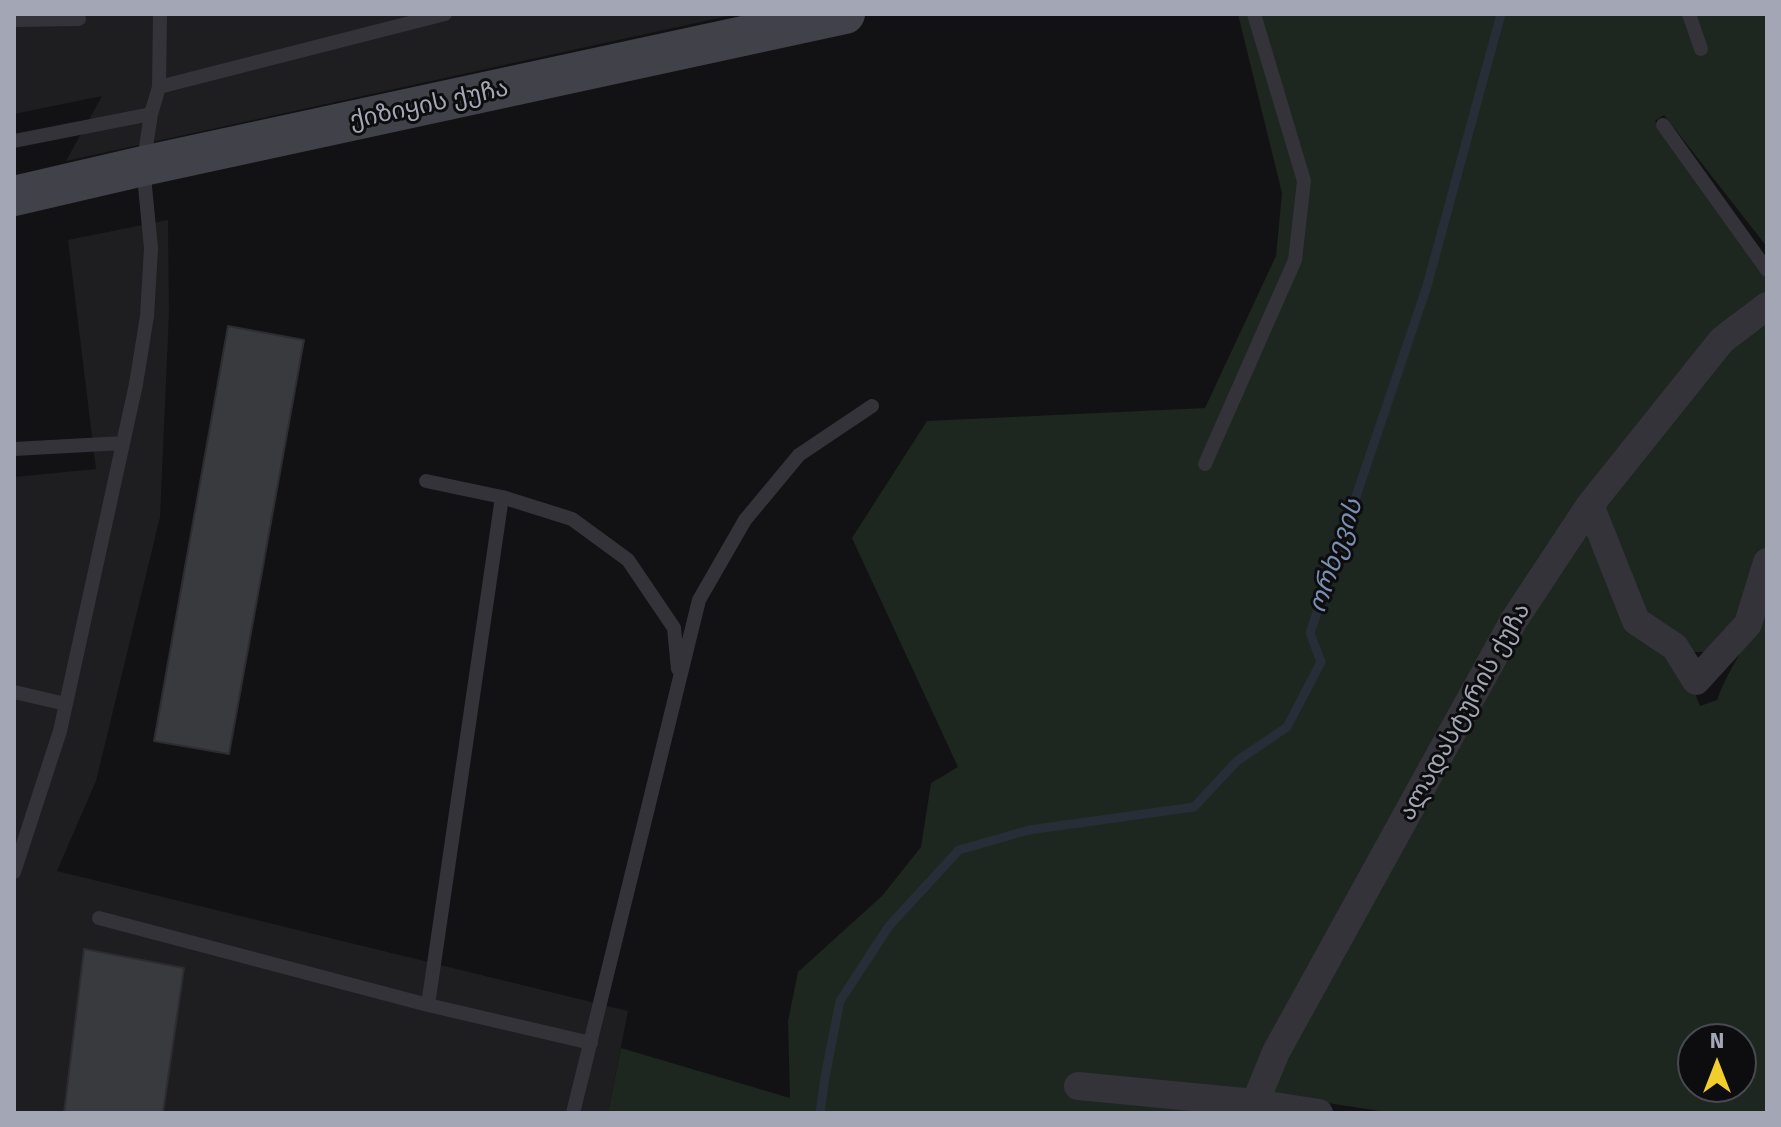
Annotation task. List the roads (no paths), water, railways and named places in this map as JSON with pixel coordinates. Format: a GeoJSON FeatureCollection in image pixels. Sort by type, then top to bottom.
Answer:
{"type":"FeatureCollection","features":[{"type":"Feature","properties":{"kind":"street","name":"ქიზიყის ქუჩა"},"geometry":{"type":"LineString","coordinates":[[14,196],[802,18],[845,14]]}},
{"type":"Feature","properties":{"kind":"street","name":"ალადასტურის ქუჩა"},"geometry":{"type":"LineString","coordinates":[[1255,1108],[1276,1052],[1514,620],[1590,505],[1722,340],[1767,306]]}},
{"type":"Feature","properties":{"kind":"street"},"geometry":{"type":"LineString","coordinates":[[1590,505],[1636,621],[1675,647],[1696,681],[1748,624],[1767,562]]}},
{"type":"Feature","properties":{"kind":"street"},"geometry":{"type":"LineString","coordinates":[[1078,1086],[1319,1113]]}},
{"type":"Feature","properties":{"kind":"lane"},"geometry":{"type":"LineString","coordinates":[[14,872],[60,731],[136,384],[147,316],[151,248],[143,166],[151,114],[159,87],[160,14]]}},
{"type":"Feature","properties":{"kind":"lane"},"geometry":{"type":"LineString","coordinates":[[159,87],[445,14]]}},
{"type":"Feature","properties":{"kind":"lane"},"geometry":{"type":"LineString","coordinates":[[1205,464],[1295,260],[1304,181],[1254,14]]}},
{"type":"Feature","properties":{"kind":"lane"},"geometry":{"type":"LineString","coordinates":[[1689,14],[1701,49]]}},
{"type":"Feature","properties":{"kind":"lane"},"geometry":{"type":"LineString","coordinates":[[14,20],[79,19]]}},
{"type":"Feature","properties":{"kind":"lane"},"geometry":{"type":"LineString","coordinates":[[14,141],[151,114]]}},
{"type":"Feature","properties":{"kind":"lane"},"geometry":{"type":"LineString","coordinates":[[1663,125],[1767,270]]}},
{"type":"Feature","properties":{"kind":"lane"},"geometry":{"type":"LineString","coordinates":[[573,1113],[699,600],[745,520],[799,455],[872,406]]}},
{"type":"Feature","properties":{"kind":"lane"},"geometry":{"type":"LineString","coordinates":[[14,449],[123,443]]}},
{"type":"Feature","properties":{"kind":"lane"},"geometry":{"type":"LineString","coordinates":[[426,481],[502,497],[572,519],[628,560],[674,628],[679,681]]}},
{"type":"Feature","properties":{"kind":"lane"},"geometry":{"type":"LineString","coordinates":[[428,1005],[502,497]]}},
{"type":"Feature","properties":{"kind":"lane"},"geometry":{"type":"LineString","coordinates":[[14,692],[66,704]]}},
{"type":"Feature","properties":{"kind":"lane"},"geometry":{"type":"LineString","coordinates":[[99,918],[428,1005],[591,1043]]}},
{"type":"Feature","properties":{"kind":"waterway","name":"ორხევის"},"geometry":{"type":"LineString","coordinates":[[820,1113],[840,1001],[889,926],[959,850],[1029,830],[1194,807],[1237,761],[1287,727],[1321,662],[1310,633],[1427,286],[1501,14]]}}]}
